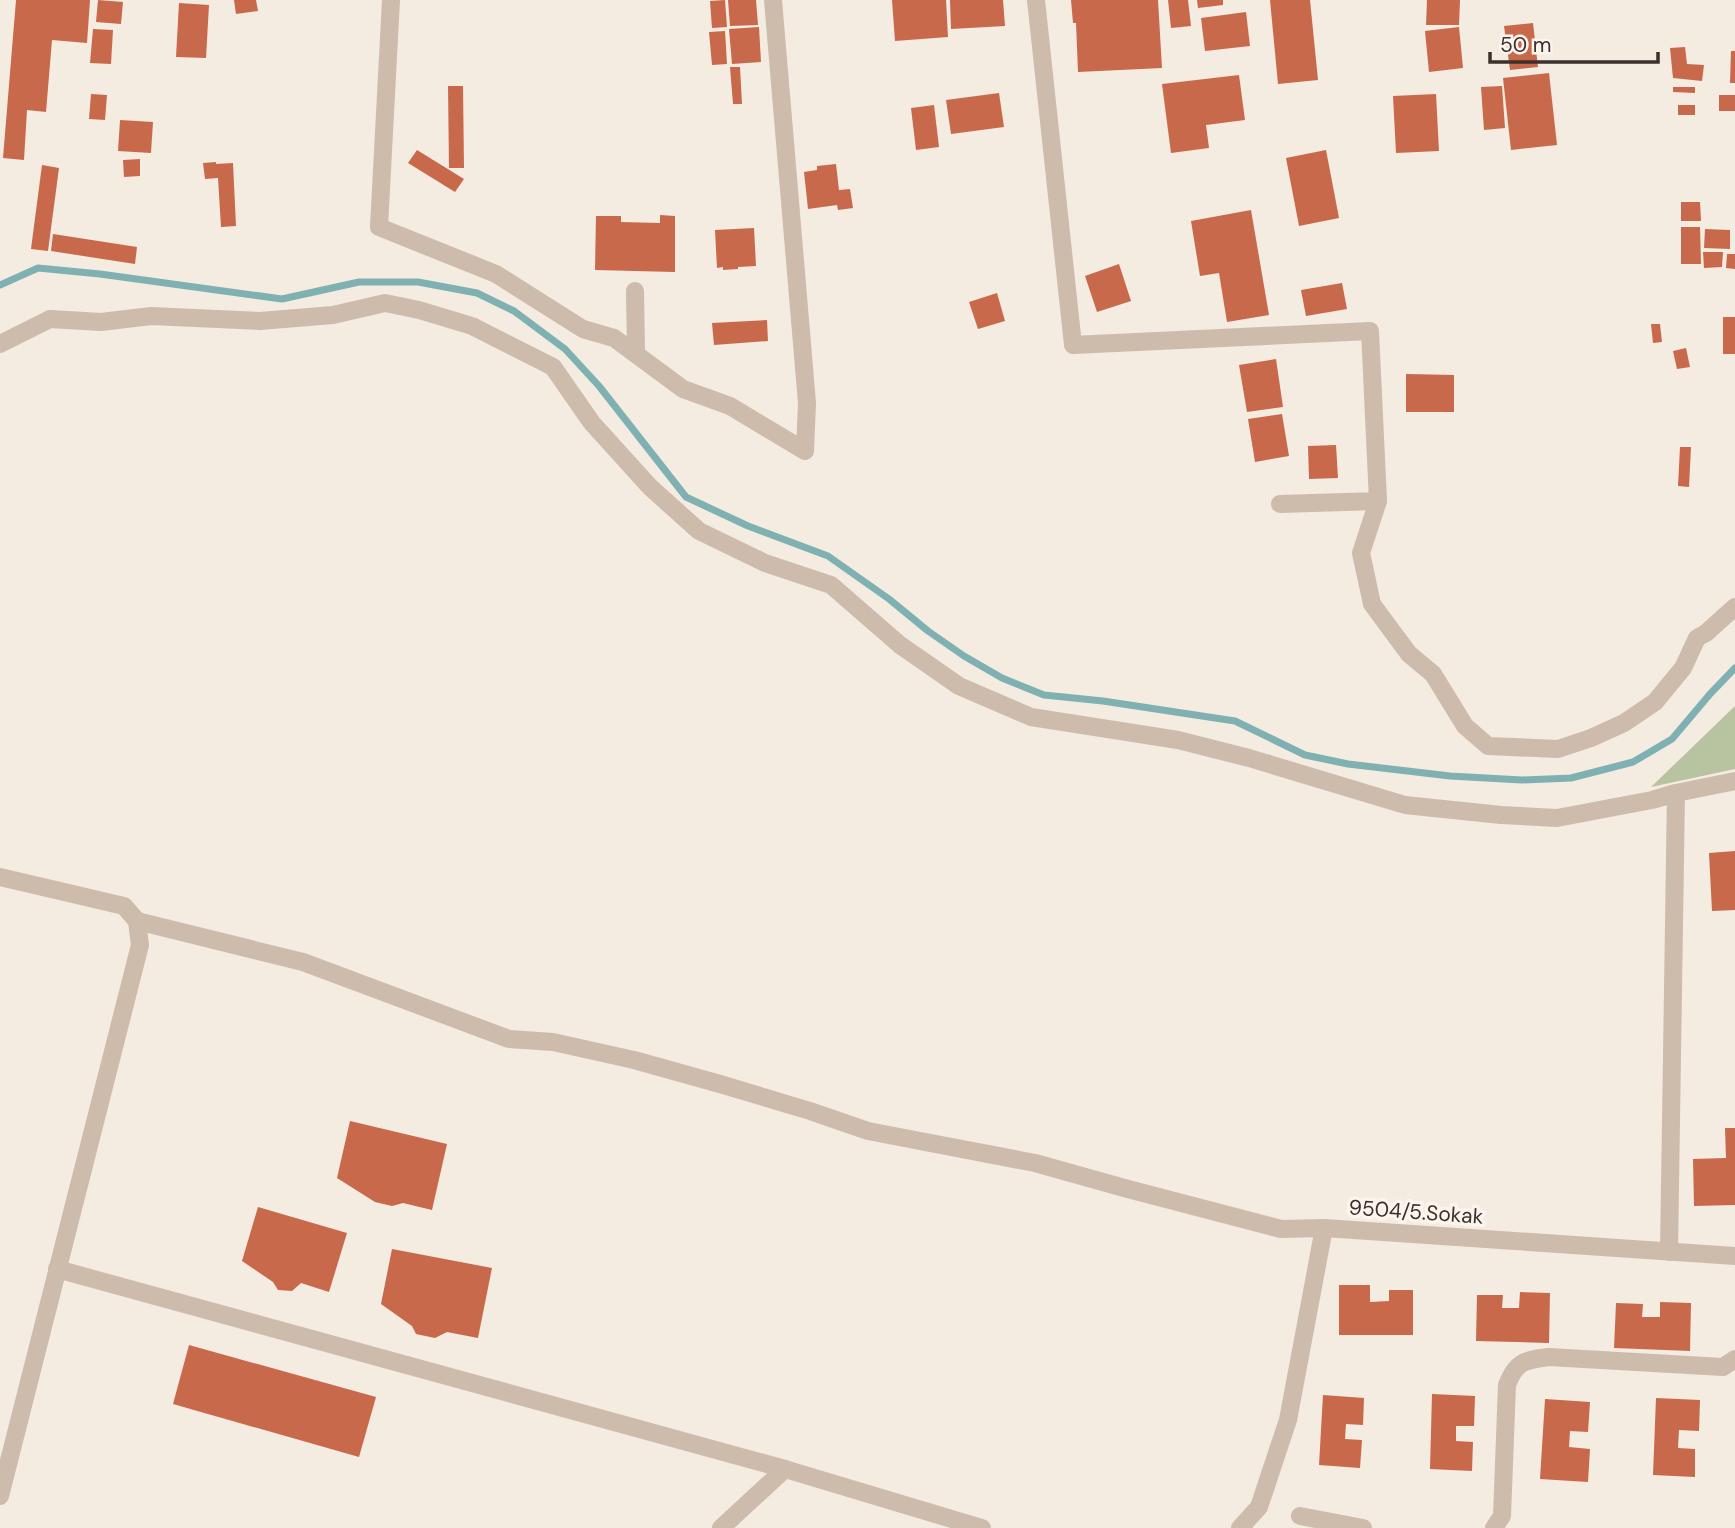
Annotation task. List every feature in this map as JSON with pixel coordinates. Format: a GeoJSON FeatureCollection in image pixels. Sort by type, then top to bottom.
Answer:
{"type":"FeatureCollection","features":[{"type":"Feature","properties":{"kind":"street"},"geometry":{"type":"LineString","coordinates":[[391,0],[379,226],[496,274],[583,329],[614,338],[683,388],[730,406],[805,452],[807,403],[773,0]]}},
{"type":"Feature","properties":{"kind":"street"},"geometry":{"type":"LineString","coordinates":[[1036,0],[1073,345],[1370,331],[1378,501],[1362,553],[1372,604],[1409,654],[1433,674],[1465,726],[1488,746],[1558,749],[1624,723],[1655,702],[1683,668],[1697,638],[1735,607]]}},
{"type":"Feature","properties":{"kind":"street"},"geometry":{"type":"LineString","coordinates":[[635,291],[636,354]]}},
{"type":"Feature","properties":{"kind":"street"},"geometry":{"type":"LineString","coordinates":[[0,344],[50,319],[101,322],[151,316],[260,321],[333,315],[385,303],[419,310],[472,326],[553,367],[592,423],[650,487],[699,531],[765,563],[831,584],[900,645],[959,686],[1031,717],[1178,740],[1249,758],[1405,806],[1501,816],[1557,818],[1735,781]]}},
{"type":"Feature","properties":{"kind":"street"},"geometry":{"type":"LineString","coordinates":[[1280,504],[1378,501]]}},
{"type":"Feature","properties":{"kind":"street"},"geometry":{"type":"LineString","coordinates":[[1669,1252],[1676,793]]}},
{"type":"Feature","properties":{"kind":"street"},"geometry":{"type":"LineString","coordinates":[[0,877],[124,906],[137,921],[140,945],[0,1496]]}},
{"type":"Feature","properties":{"kind":"street"},"geometry":{"type":"LineString","coordinates":[[137,921],[303,962],[509,1039],[553,1042],[634,1060],[810,1111],[868,1131],[1035,1163],[1281,1229],[1324,1228]]}},
{"type":"Feature","properties":{"kind":"street","name":"9504/5.Sokak"},"geometry":{"type":"LineString","coordinates":[[1240,1528],[1259,1507],[1288,1420],[1324,1228],[1735,1256]]}},
{"type":"Feature","properties":{"kind":"street"},"geometry":{"type":"LineString","coordinates":[[57,1269],[785,1469],[982,1528]]}},
{"type":"Feature","properties":{"kind":"street"},"geometry":{"type":"LineString","coordinates":[[1494,1528],[1502,1516],[1507,1385],[1513,1369],[1531,1359],[1549,1357],[1723,1367],[1735,1359]]}},
{"type":"Feature","properties":{"kind":"street"},"geometry":{"type":"LineString","coordinates":[[721,1528],[785,1469]]}},
{"type":"Feature","properties":{"kind":"street"},"geometry":{"type":"LineString","coordinates":[[1300,1516],[1363,1528]]}},
{"type":"Feature","properties":{"kind":"green space"},"geometry":{"type":"Polygon","coordinates":[[[1735,706],[1735,769],[1651,787],[1735,706]]]}},
{"type":"Feature","properties":{"kind":"building"},"geometry":{"type":"Polygon","coordinates":[[[16,0],[90,0],[87,43],[52,40],[46,112],[27,110],[24,160],[3,158],[16,0]]]}},
{"type":"Feature","properties":{"kind":"building"},"geometry":{"type":"Polygon","coordinates":[[[98,0],[123,2],[121,24],[96,22],[98,0]]]}},
{"type":"Feature","properties":{"kind":"building"},"geometry":{"type":"Polygon","coordinates":[[[234,0],[256,0],[258,11],[236,14],[234,0]]]}},
{"type":"Feature","properties":{"kind":"building"},"geometry":{"type":"Polygon","coordinates":[[[725,0],[727,27],[712,28],[710,1],[725,0]]]}},
{"type":"Feature","properties":{"kind":"building"},"geometry":{"type":"Polygon","coordinates":[[[728,0],[756,0],[758,25],[730,26],[728,0]]]}},
{"type":"Feature","properties":{"kind":"building"},"geometry":{"type":"Polygon","coordinates":[[[892,0],[946,0],[948,37],[895,41],[892,0]]]}},
{"type":"Feature","properties":{"kind":"building"},"geometry":{"type":"Polygon","coordinates":[[[950,0],[1003,0],[1005,26],[951,29],[950,0]]]}},
{"type":"Feature","properties":{"kind":"building"},"geometry":{"type":"Polygon","coordinates":[[[1071,0],[1158,0],[1162,68],[1078,72],[1076,23],[1073,23],[1071,0]]]}},
{"type":"Feature","properties":{"kind":"building"},"geometry":{"type":"Polygon","coordinates":[[[1168,0],[1188,0],[1191,26],[1171,28],[1168,0]]]}},
{"type":"Feature","properties":{"kind":"building"},"geometry":{"type":"Polygon","coordinates":[[[1197,0],[1223,0],[1223,5],[1198,8],[1197,0]]]}},
{"type":"Feature","properties":{"kind":"building"},"geometry":{"type":"Polygon","coordinates":[[[1270,0],[1310,0],[1318,80],[1278,84],[1270,0]]]}},
{"type":"Feature","properties":{"kind":"building"},"geometry":{"type":"Polygon","coordinates":[[[1427,0],[1460,0],[1459,25],[1426,25],[1427,0]]]}},
{"type":"Feature","properties":{"kind":"building"},"geometry":{"type":"Polygon","coordinates":[[[179,3],[209,5],[206,58],[176,57],[179,3]]]}},
{"type":"Feature","properties":{"kind":"building"},"geometry":{"type":"Polygon","coordinates":[[[1246,12],[1250,46],[1205,51],[1201,18],[1246,12]]]}},
{"type":"Feature","properties":{"kind":"building"},"geometry":{"type":"Polygon","coordinates":[[[1533,23],[1538,67],[1510,70],[1504,26],[1533,23]]]}},
{"type":"Feature","properties":{"kind":"building"},"geometry":{"type":"Polygon","coordinates":[[[759,27],[761,62],[732,64],[729,29],[759,27]]]}},
{"type":"Feature","properties":{"kind":"building"},"geometry":{"type":"Polygon","coordinates":[[[1459,27],[1463,68],[1429,72],[1425,31],[1459,27]]]}},
{"type":"Feature","properties":{"kind":"building"},"geometry":{"type":"Polygon","coordinates":[[[93,29],[113,30],[111,64],[90,63],[93,29]]]}},
{"type":"Feature","properties":{"kind":"building"},"geometry":{"type":"Polygon","coordinates":[[[725,31],[727,64],[712,65],[709,32],[725,31]]]}},
{"type":"Feature","properties":{"kind":"building"},"geometry":{"type":"Polygon","coordinates":[[[1685,47],[1687,64],[1704,65],[1702,81],[1673,78],[1670,48],[1685,47]]]}},
{"type":"Feature","properties":{"kind":"building"},"geometry":{"type":"Polygon","coordinates":[[[1731,51],[1735,51],[1735,83],[1730,83],[1731,51]]]}},
{"type":"Feature","properties":{"kind":"building"},"geometry":{"type":"Polygon","coordinates":[[[730,67],[740,67],[742,104],[733,104],[730,67]]]}},
{"type":"Feature","properties":{"kind":"building"},"geometry":{"type":"Polygon","coordinates":[[[1549,73],[1557,145],[1511,150],[1503,78],[1549,73]]]}},
{"type":"Feature","properties":{"kind":"building"},"geometry":{"type":"Polygon","coordinates":[[[1239,75],[1245,120],[1206,125],[1209,148],[1171,153],[1162,84],[1239,75]]]}},
{"type":"Feature","properties":{"kind":"building"},"geometry":{"type":"Polygon","coordinates":[[[448,86],[463,86],[464,168],[449,168],[448,86]]]}},
{"type":"Feature","properties":{"kind":"building"},"geometry":{"type":"Polygon","coordinates":[[[1502,86],[1505,128],[1484,130],[1481,87],[1502,86]]]}},
{"type":"Feature","properties":{"kind":"building"},"geometry":{"type":"Polygon","coordinates":[[[1673,87],[1695,87],[1695,93],[1673,92],[1673,87]]]}},
{"type":"Feature","properties":{"kind":"building"},"geometry":{"type":"Polygon","coordinates":[[[999,93],[1004,127],[951,134],[946,100],[999,93]]]}},
{"type":"Feature","properties":{"kind":"building"},"geometry":{"type":"Polygon","coordinates":[[[91,94],[107,95],[105,120],[89,119],[91,94]]]}},
{"type":"Feature","properties":{"kind":"building"},"geometry":{"type":"Polygon","coordinates":[[[1436,94],[1439,151],[1396,153],[1393,96],[1436,94]]]}},
{"type":"Feature","properties":{"kind":"building"},"geometry":{"type":"Polygon","coordinates":[[[1719,95],[1735,95],[1735,111],[1719,111],[1719,95]]]}},
{"type":"Feature","properties":{"kind":"building"},"geometry":{"type":"Polygon","coordinates":[[[934,105],[939,147],[916,150],[911,108],[934,105]]]}},
{"type":"Feature","properties":{"kind":"building"},"geometry":{"type":"Polygon","coordinates":[[[1678,105],[1695,105],[1695,115],[1678,115],[1678,105]]]}},
{"type":"Feature","properties":{"kind":"building"},"geometry":{"type":"Polygon","coordinates":[[[120,120],[153,122],[151,153],[118,151],[120,120]]]}},
{"type":"Feature","properties":{"kind":"building"},"geometry":{"type":"Polygon","coordinates":[[[417,150],[464,179],[455,192],[408,163],[417,150]]]}},
{"type":"Feature","properties":{"kind":"building"},"geometry":{"type":"Polygon","coordinates":[[[1326,150],[1339,218],[1299,226],[1286,158],[1326,150]]]}},
{"type":"Feature","properties":{"kind":"building"},"geometry":{"type":"Polygon","coordinates":[[[140,159],[140,176],[124,177],[123,160],[140,159]]]}},
{"type":"Feature","properties":{"kind":"building"},"geometry":{"type":"Polygon","coordinates":[[[203,163],[233,163],[236,226],[221,227],[218,178],[205,179],[203,163]]]}},
{"type":"Feature","properties":{"kind":"building"},"geometry":{"type":"Polygon","coordinates":[[[836,164],[839,190],[850,189],[853,208],[838,210],[837,205],[808,209],[804,172],[817,170],[817,166],[836,164]]]}},
{"type":"Feature","properties":{"kind":"building"},"geometry":{"type":"Polygon","coordinates":[[[42,165],[59,168],[48,251],[31,249],[42,165]]]}},
{"type":"Feature","properties":{"kind":"building"},"geometry":{"type":"Polygon","coordinates":[[[1681,202],[1700,202],[1701,221],[1681,221],[1681,202]]]}},
{"type":"Feature","properties":{"kind":"building"},"geometry":{"type":"Polygon","coordinates":[[[1251,210],[1269,315],[1227,322],[1219,273],[1200,276],[1191,221],[1251,210]]]}},
{"type":"Feature","properties":{"kind":"building"},"geometry":{"type":"Polygon","coordinates":[[[660,215],[675,216],[675,272],[595,270],[596,216],[621,216],[621,222],[660,223],[660,215]]]}},
{"type":"Feature","properties":{"kind":"building"},"geometry":{"type":"Polygon","coordinates":[[[1681,227],[1700,227],[1701,264],[1681,264],[1681,227]]]}},
{"type":"Feature","properties":{"kind":"building"},"geometry":{"type":"Polygon","coordinates":[[[754,228],[756,266],[723,270],[723,267],[717,268],[715,230],[754,228]]]}},
{"type":"Feature","properties":{"kind":"building"},"geometry":{"type":"Polygon","coordinates":[[[1705,229],[1730,230],[1730,249],[1704,248],[1705,229]]]}},
{"type":"Feature","properties":{"kind":"building"},"geometry":{"type":"Polygon","coordinates":[[[53,234],[137,247],[135,264],[51,251],[53,234]]]}},
{"type":"Feature","properties":{"kind":"building"},"geometry":{"type":"Polygon","coordinates":[[[1703,252],[1723,252],[1722,267],[1704,268],[1703,252]]]}},
{"type":"Feature","properties":{"kind":"building"},"geometry":{"type":"Polygon","coordinates":[[[1727,254],[1735,254],[1735,269],[1726,268],[1727,254]]]}},
{"type":"Feature","properties":{"kind":"building"},"geometry":{"type":"Polygon","coordinates":[[[1119,264],[1131,301],[1097,312],[1085,276],[1119,264]]]}},
{"type":"Feature","properties":{"kind":"building"},"geometry":{"type":"Polygon","coordinates":[[[1342,283],[1347,309],[1306,316],[1301,290],[1342,283]]]}},
{"type":"Feature","properties":{"kind":"building"},"geometry":{"type":"Polygon","coordinates":[[[997,293],[1005,321],[978,329],[969,302],[997,293]]]}},
{"type":"Feature","properties":{"kind":"building"},"geometry":{"type":"Polygon","coordinates":[[[1723,317],[1735,317],[1735,354],[1723,354],[1723,317]]]}},
{"type":"Feature","properties":{"kind":"building"},"geometry":{"type":"Polygon","coordinates":[[[767,320],[768,341],[714,345],[712,323],[767,320]]]}},
{"type":"Feature","properties":{"kind":"building"},"geometry":{"type":"Polygon","coordinates":[[[1651,324],[1660,324],[1662,342],[1653,343],[1651,324]]]}},
{"type":"Feature","properties":{"kind":"building"},"geometry":{"type":"Polygon","coordinates":[[[1686,348],[1690,367],[1677,369],[1673,351],[1686,348]]]}},
{"type":"Feature","properties":{"kind":"building"},"geometry":{"type":"Polygon","coordinates":[[[1276,359],[1283,407],[1247,412],[1239,365],[1276,359]]]}},
{"type":"Feature","properties":{"kind":"building"},"geometry":{"type":"Polygon","coordinates":[[[1406,374],[1454,375],[1454,412],[1406,412],[1406,374]]]}},
{"type":"Feature","properties":{"kind":"building"},"geometry":{"type":"Polygon","coordinates":[[[1282,414],[1289,456],[1255,462],[1248,419],[1282,414]]]}},
{"type":"Feature","properties":{"kind":"building"},"geometry":{"type":"Polygon","coordinates":[[[1336,445],[1338,478],[1309,479],[1308,446],[1336,445]]]}},
{"type":"Feature","properties":{"kind":"building"},"geometry":{"type":"Polygon","coordinates":[[[1680,447],[1691,447],[1689,487],[1678,486],[1680,447]]]}},
{"type":"Feature","properties":{"kind":"building"},"geometry":{"type":"Polygon","coordinates":[[[1735,851],[1735,910],[1712,911],[1709,853],[1735,851]]]}},
{"type":"Feature","properties":{"kind":"building"},"geometry":{"type":"Polygon","coordinates":[[[350,1121],[447,1144],[432,1210],[403,1203],[392,1206],[375,1202],[337,1178],[350,1121]]]}},
{"type":"Feature","properties":{"kind":"building"},"geometry":{"type":"Polygon","coordinates":[[[1725,1128],[1735,1128],[1735,1205],[1694,1206],[1693,1159],[1726,1158],[1725,1128]]]}},
{"type":"Feature","properties":{"kind":"building"},"geometry":{"type":"Polygon","coordinates":[[[258,1207],[347,1233],[329,1292],[301,1283],[292,1291],[278,1290],[273,1282],[242,1261],[258,1207]]]}},
{"type":"Feature","properties":{"kind":"building"},"geometry":{"type":"Polygon","coordinates":[[[392,1249],[492,1268],[478,1338],[447,1332],[435,1338],[416,1334],[412,1326],[381,1304],[392,1249]]]}},
{"type":"Feature","properties":{"kind":"building"},"geometry":{"type":"Polygon","coordinates":[[[1339,1285],[1370,1285],[1370,1302],[1389,1301],[1389,1290],[1413,1290],[1413,1335],[1339,1335],[1339,1285]]]}},
{"type":"Feature","properties":{"kind":"building"},"geometry":{"type":"Polygon","coordinates":[[[1520,1292],[1550,1293],[1549,1343],[1476,1341],[1477,1295],[1503,1295],[1502,1308],[1519,1308],[1520,1292]]]}},
{"type":"Feature","properties":{"kind":"building"},"geometry":{"type":"Polygon","coordinates":[[[1660,1302],[1691,1303],[1690,1351],[1614,1348],[1616,1303],[1643,1304],[1642,1317],[1660,1317],[1660,1302]]]}},
{"type":"Feature","properties":{"kind":"building"},"geometry":{"type":"Polygon","coordinates":[[[189,1345],[376,1397],[359,1457],[173,1404],[189,1345]]]}},
{"type":"Feature","properties":{"kind":"building"},"geometry":{"type":"Polygon","coordinates":[[[1432,1394],[1475,1396],[1474,1426],[1456,1426],[1456,1441],[1473,1442],[1472,1471],[1430,1469],[1432,1394]]]}},
{"type":"Feature","properties":{"kind":"building"},"geometry":{"type":"Polygon","coordinates":[[[1323,1395],[1364,1398],[1363,1425],[1346,1424],[1345,1439],[1362,1440],[1360,1468],[1319,1465],[1323,1395]]]}},
{"type":"Feature","properties":{"kind":"building"},"geometry":{"type":"Polygon","coordinates":[[[1656,1398],[1700,1400],[1699,1431],[1679,1430],[1678,1448],[1695,1449],[1695,1477],[1653,1475],[1656,1398]]]}},
{"type":"Feature","properties":{"kind":"building"},"geometry":{"type":"Polygon","coordinates":[[[1545,1399],[1590,1402],[1588,1432],[1570,1431],[1569,1447],[1590,1449],[1588,1482],[1540,1479],[1545,1399]]]}},
{"type":"Feature","properties":{"kind":"waterway"},"geometry":{"type":"LineString","coordinates":[[0,285],[38,268],[282,299],[359,282],[418,282],[477,293],[514,311],[565,349],[599,386],[686,497],[748,526],[828,556],[889,599],[928,631],[1002,678],[1044,695],[1235,721],[1305,755],[1348,764],[1450,776],[1522,780],[1571,778],[1633,762],[1672,739],[1735,668]]}}]}
